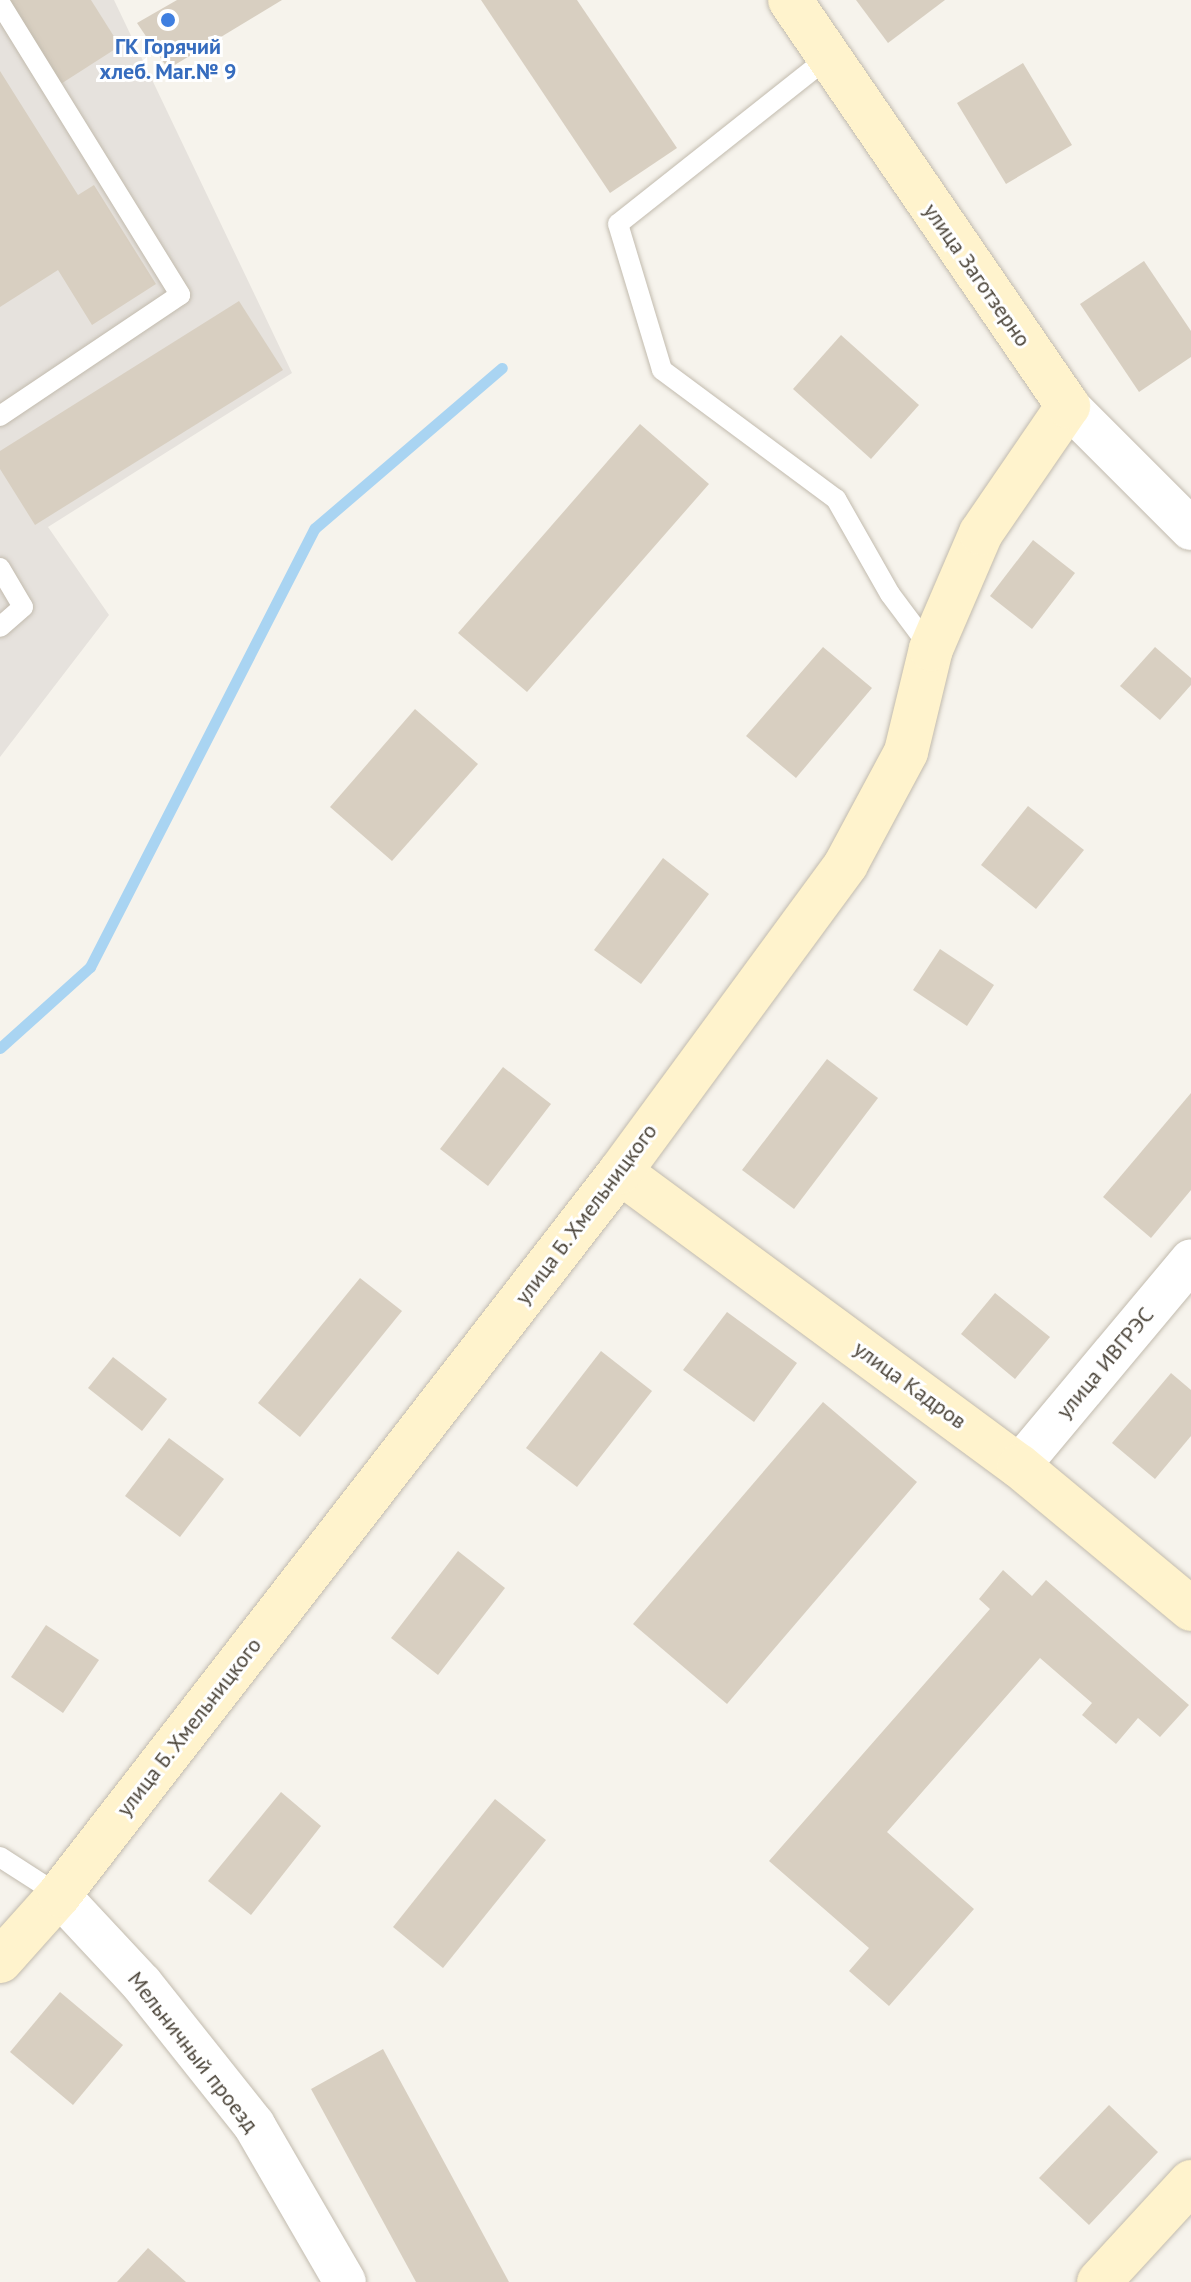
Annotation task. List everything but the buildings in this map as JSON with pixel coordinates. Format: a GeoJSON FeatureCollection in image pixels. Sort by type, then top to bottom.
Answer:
{"type":"FeatureCollection","features":[{"type":"Feature","properties":{"kind":"street","name":"улица Заготзерно"},"geometry":{"type":"LineString","coordinates":[[790,0],[826,59],[1068,406],[1186,514]]}},
{"type":"Feature","properties":{"kind":"street","name":"улица Б. Хмельницкого"},"geometry":{"type":"LineString","coordinates":[[0,1961],[59,1895],[620,1172],[846,864],[906,752],[931,649],[981,533],[1068,406]]}},
{"type":"Feature","properties":{"kind":"street","name":"улица Кадров"},"geometry":{"type":"LineString","coordinates":[[620,1172],[1019,1466],[1191,1609]]}},
{"type":"Feature","properties":{"kind":"street","name":"улица ИВГРЭС"},"geometry":{"type":"LineString","coordinates":[[1019,1466],[1191,1260]]}},
{"type":"Feature","properties":{"kind":"street","name":"Мельничный проезд"},"geometry":{"type":"LineString","coordinates":[[59,1895],[142,1984],[254,2125],[345,2282]]}},
{"type":"Feature","properties":{"kind":"street"},"geometry":{"type":"LineString","coordinates":[[1099,2282],[1191,2182]]}},
{"type":"Feature","properties":{"kind":"lane"},"geometry":{"type":"LineString","coordinates":[[0,3],[180,295],[0,416]]}},
{"type":"Feature","properties":{"kind":"lane"},"geometry":{"type":"LineString","coordinates":[[826,59],[618,224],[662,370],[836,499],[890,594],[931,649]]}},
{"type":"Feature","properties":{"kind":"lane"},"geometry":{"type":"LineString","coordinates":[[0,568],[23,607],[0,627]]}},
{"type":"Feature","properties":{"kind":"lane","name":"Мельничный проезд"},"geometry":{"type":"LineString","coordinates":[[0,1857],[59,1895]]}},
{"type":"Feature","properties":{"kind":"shaded area"},"geometry":{"type":"Polygon","coordinates":[[[0,0],[114,0],[292,373],[48,527],[109,615],[0,757],[0,0]]]}},
{"type":"Feature","properties":{"kind":"waterway"},"geometry":{"type":"LineString","coordinates":[[0,1048],[90,967],[315,528],[502,368]]}},
{"type":"Feature","properties":{"kind":"place","name":"ГК Горячий хлеб. Маг.№ 9"},"geometry":{"type":"Point","coordinates":[168,20]}}]}
